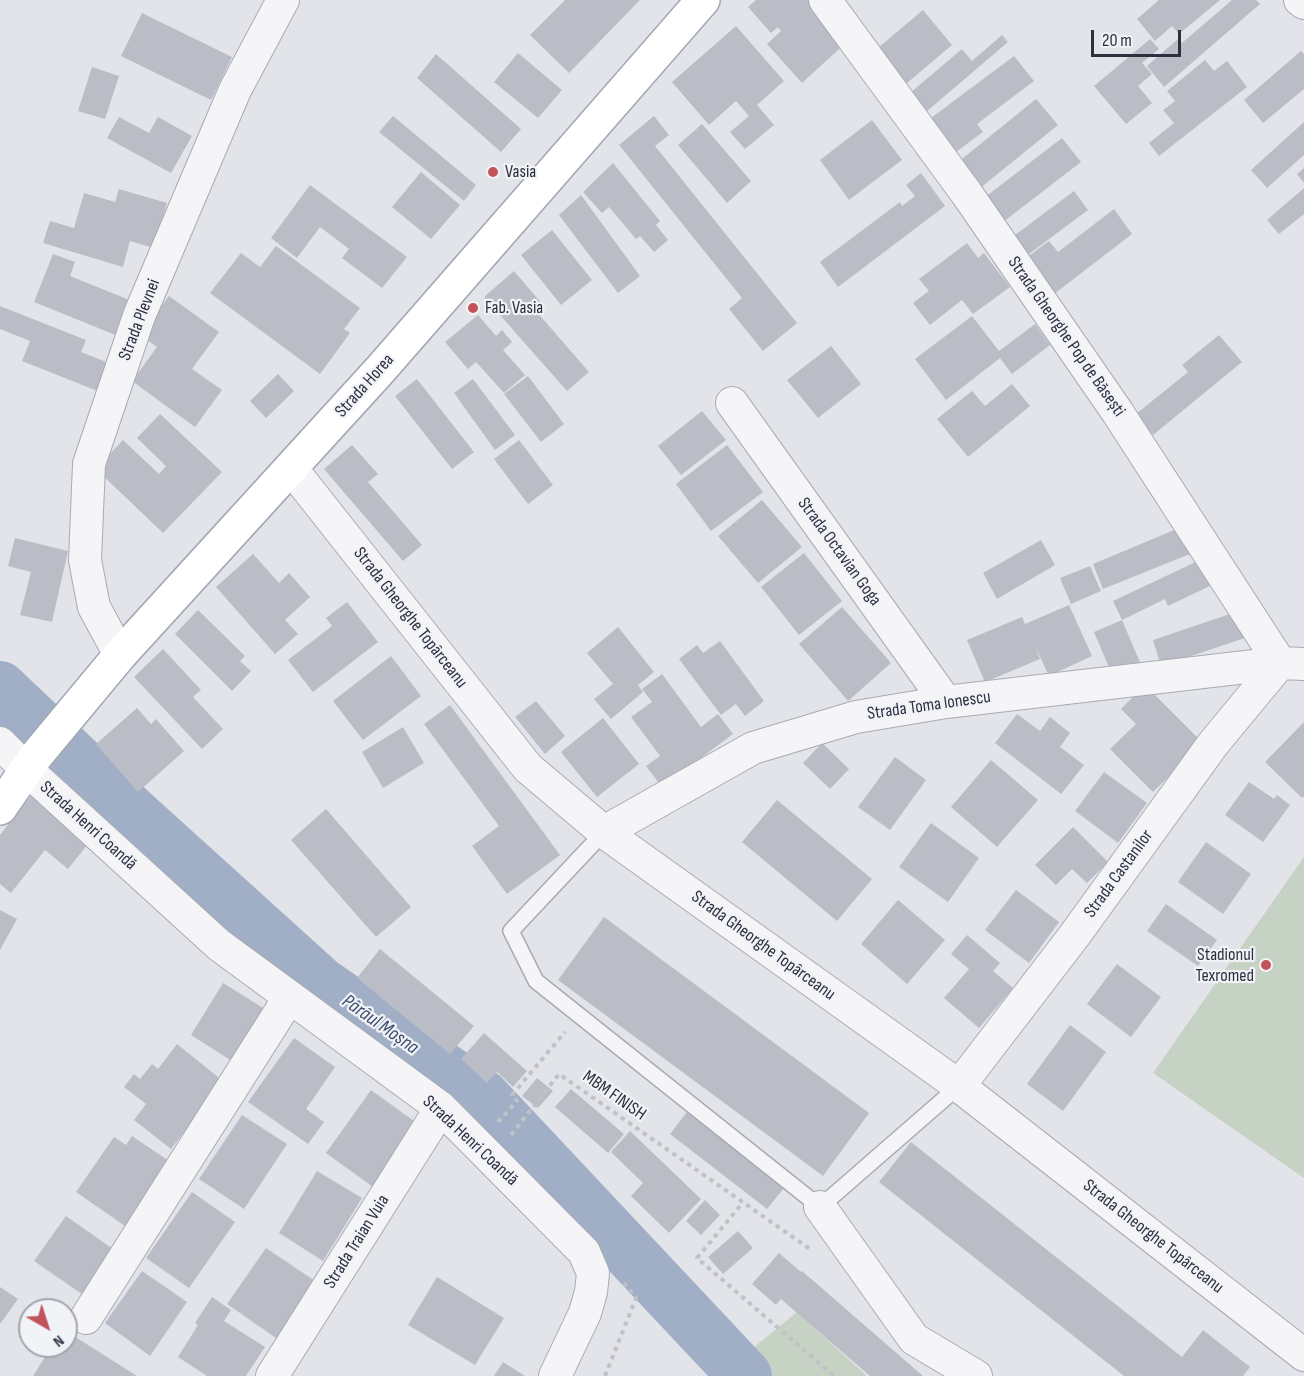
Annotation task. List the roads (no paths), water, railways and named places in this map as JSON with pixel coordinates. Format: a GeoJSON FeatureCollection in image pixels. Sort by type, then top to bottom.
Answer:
{"type":"FeatureCollection","features":[{"type":"Feature","properties":{"kind":"main road","name":"Strada Horea"},"geometry":{"type":"LineString","coordinates":[[0,808],[31,763],[120,655],[380,370],[703,0]]}},
{"type":"Feature","properties":{"kind":"street","name":"Strada Plevnei"},"geometry":{"type":"LineString","coordinates":[[120,655],[94,608],[84,560],[89,464],[139,316],[235,90],[283,0]]}},
{"type":"Feature","properties":{"kind":"street","name":"Strada Gheorghe Pop de Băsești"},"geometry":{"type":"LineString","coordinates":[[825,0],[967,194],[1292,663]]}},
{"type":"Feature","properties":{"kind":"street","name":"Strada Octavian Goga"},"geometry":{"type":"LineString","coordinates":[[732,403],[946,702]]}},
{"type":"Feature","properties":{"kind":"street","name":"Strada Gheorghe Topârceanu"},"geometry":{"type":"LineString","coordinates":[[291,468],[528,768],[604,832],[959,1086],[1304,1355]]}},
{"type":"Feature","properties":{"kind":"street","name":"Strada Toma Ionescu"},"geometry":{"type":"LineString","coordinates":[[604,832],[753,748],[856,717],[946,702],[1292,663]]}},
{"type":"Feature","properties":{"kind":"street","name":"Strada Castanilor"},"geometry":{"type":"LineString","coordinates":[[959,1086],[1074,936],[1213,744],[1292,663]]}},
{"type":"Feature","properties":{"kind":"street","name":"Strada Henri Coandă"},"geometry":{"type":"LineString","coordinates":[[0,743],[31,763],[219,945],[441,1108],[584,1252],[593,1273],[591,1292],[585,1312],[555,1376]]}},
{"type":"Feature","properties":{"kind":"street"},"geometry":{"type":"LineString","coordinates":[[86,1318],[289,998]]}},
{"type":"Feature","properties":{"kind":"street","name":"Strada Traian Vuia"},"geometry":{"type":"LineString","coordinates":[[272,1376],[441,1108]]}},
{"type":"Feature","properties":{"kind":"street"},"geometry":{"type":"LineString","coordinates":[[820,1208],[914,1339],[976,1376]]}},
{"type":"Feature","properties":{"kind":"lane"},"geometry":{"type":"LineString","coordinates":[[604,832],[511,931],[536,981],[820,1208],[959,1086]]}},
{"type":"Feature","properties":{"kind":"waterway","name":"Pârâul Moșna"},"geometry":{"type":"LineString","coordinates":[[0,688],[132,813],[321,984],[483,1097],[745,1376]]}},
{"type":"Feature","properties":{"kind":"place","name":"Vasia"},"geometry":{"type":"Point","coordinates":[493,172]}},
{"type":"Feature","properties":{"kind":"place","name":"Fab. Vasia"},"geometry":{"type":"Point","coordinates":[473,308]}},
{"type":"Feature","properties":{"kind":"place","name":"Stadionul Texromed"},"geometry":{"type":"Point","coordinates":[1266,965]}}]}
